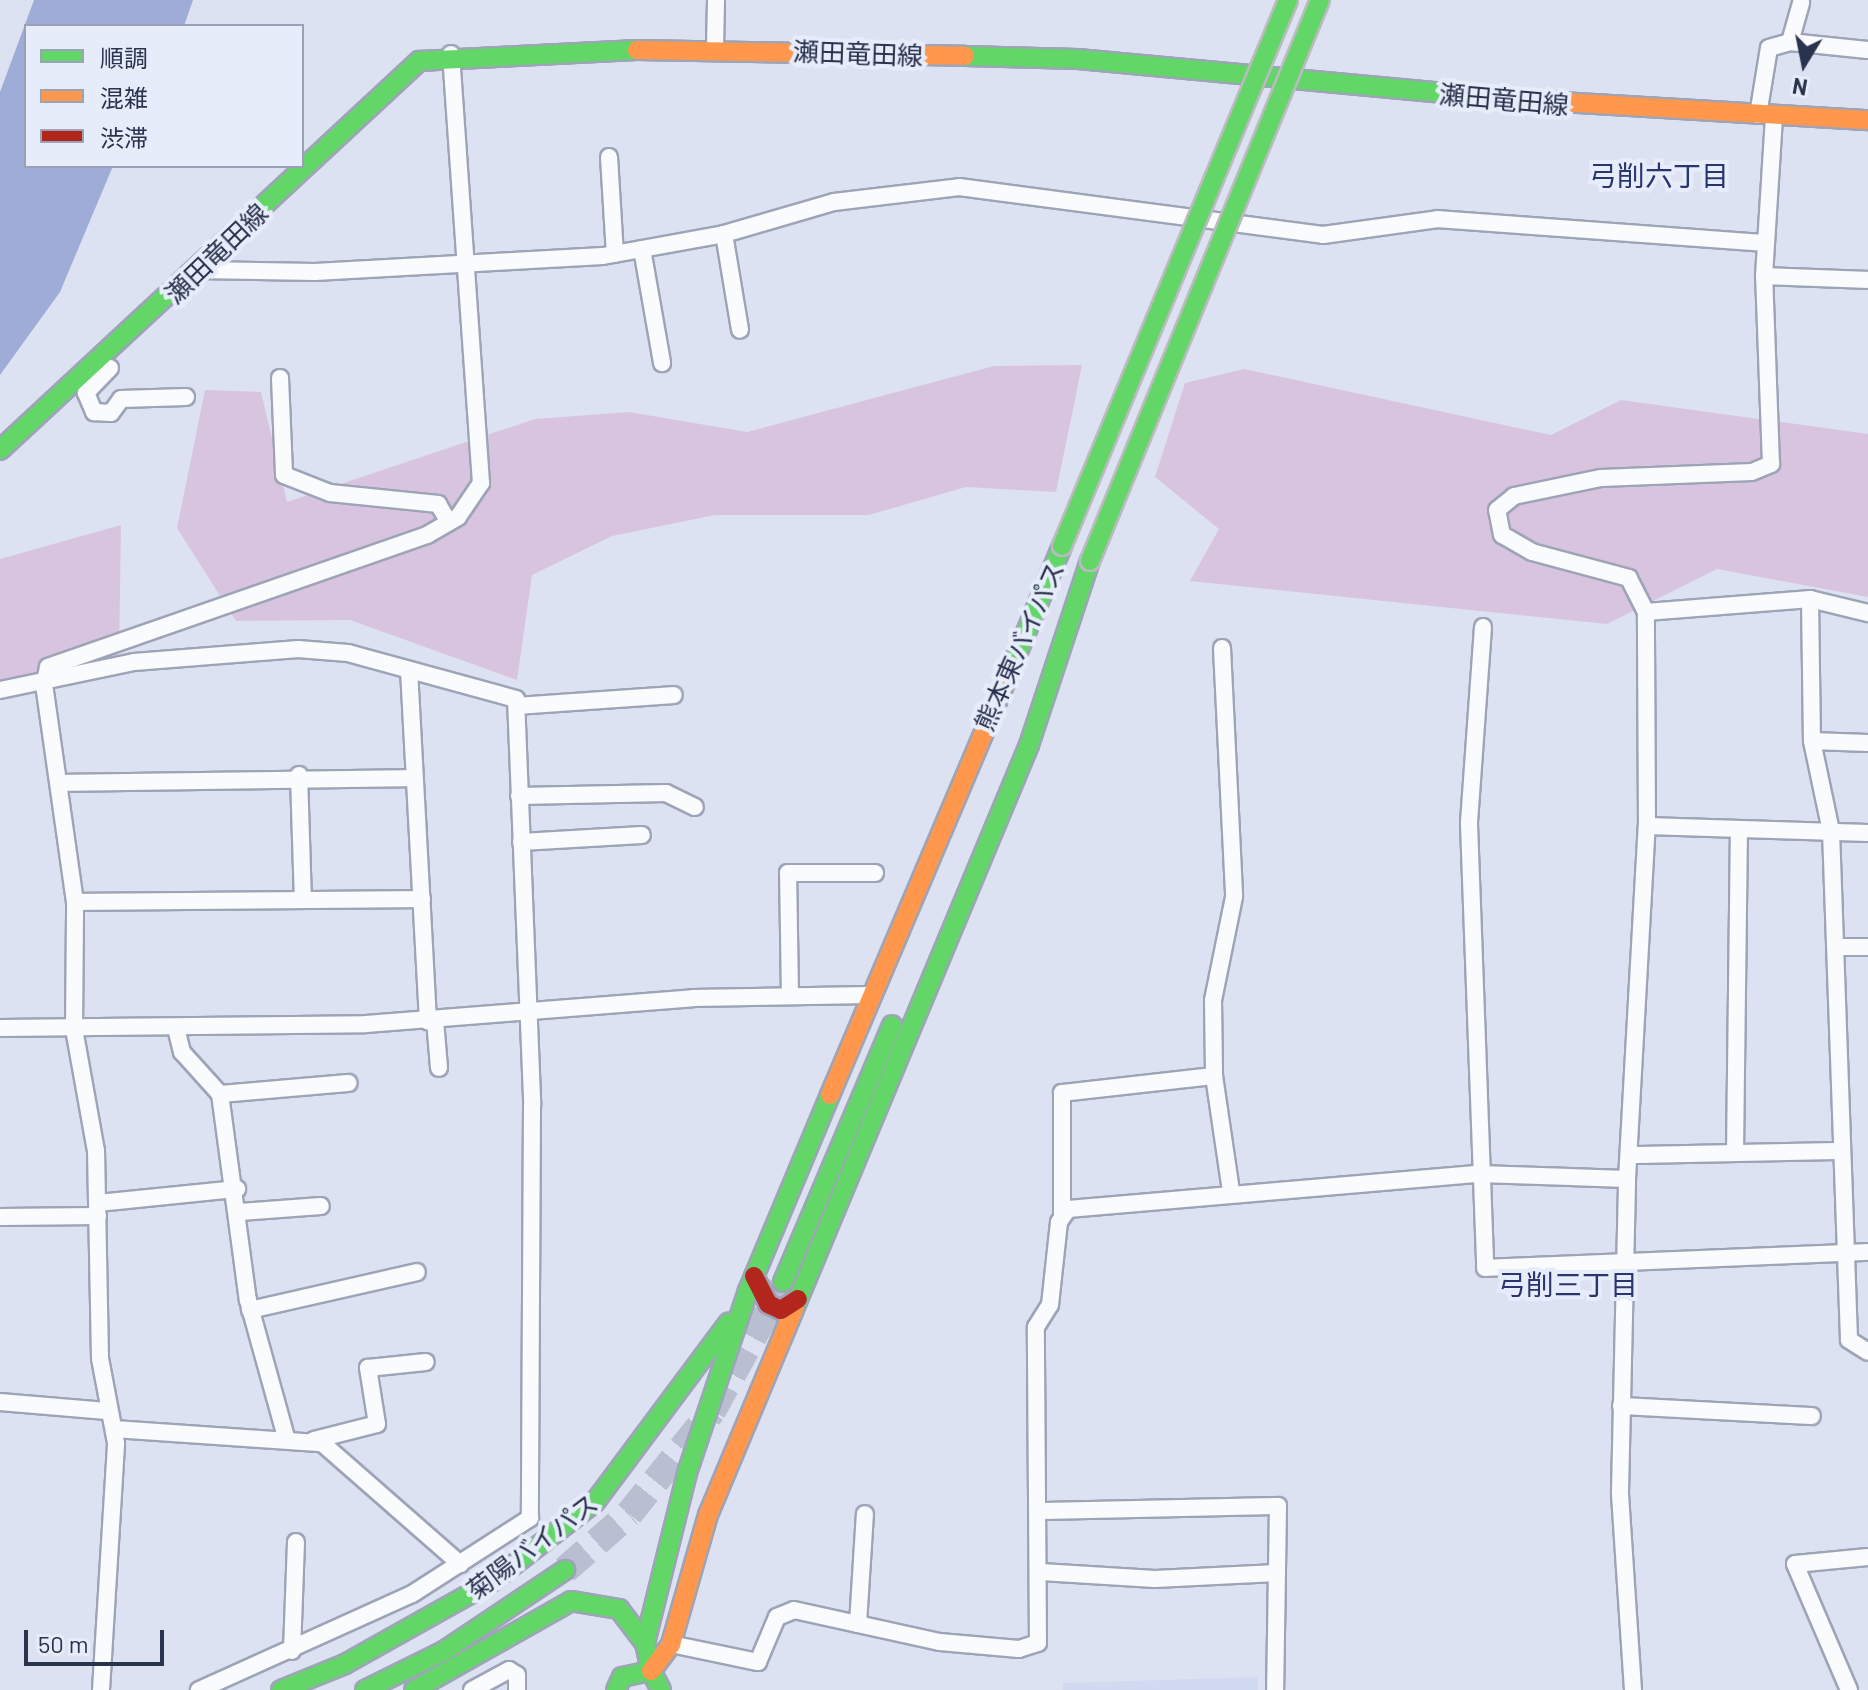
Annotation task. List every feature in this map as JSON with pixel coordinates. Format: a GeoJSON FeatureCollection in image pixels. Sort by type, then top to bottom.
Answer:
{"type":"FeatureCollection","features":[{"type":"Feature","properties":{"kind":"main road","name":"熊本東バイパス"},"geometry":{"type":"LineString","coordinates":[[751,1284],[1288,0]]}},
{"type":"Feature","properties":{"kind":"main road","name":"熊本東バイパス"},"geometry":{"type":"LineString","coordinates":[[783,1282],[1090,561],[1320,0]]}},
{"type":"Feature","properties":{"kind":"main road","name":"瀬田竜田線"},"geometry":{"type":"LineString","coordinates":[[0,450],[202,270],[419,61],[451,54],[715,48],[1078,59],[1766,116],[1868,120]]}},
{"type":"Feature","properties":{"kind":"main road"},"geometry":{"type":"LineString","coordinates":[[648,1690],[651,1671],[671,1644],[723,1479],[1029,745],[1090,561]]}},
{"type":"Feature","properties":{"kind":"main road"},"geometry":{"type":"LineString","coordinates":[[751,1284],[768,1304],[791,1308],[798,1299]]}},
{"type":"Feature","properties":{"kind":"main road"},"geometry":{"type":"LineString","coordinates":[[645,1643],[701,1434],[751,1284]]}},
{"type":"Feature","properties":{"kind":"main road","name":"菊陽バイパス"},"geometry":{"type":"LineString","coordinates":[[281,1690],[345,1664],[493,1581],[595,1502],[640,1450],[751,1284]]}},
{"type":"Feature","properties":{"kind":"main road"},"geometry":{"type":"LineString","coordinates":[[640,1450],[674,1435],[701,1434],[718,1450],[723,1479]]}},
{"type":"Feature","properties":{"kind":"main road","name":"菊陽バイパス"},"geometry":{"type":"LineString","coordinates":[[365,1690],[444,1651],[565,1570]]}},
{"type":"Feature","properties":{"kind":"main road"},"geometry":{"type":"LineString","coordinates":[[414,1690],[571,1601],[619,1609],[645,1643],[651,1671],[661,1690]]}},
{"type":"Feature","properties":{"kind":"main road"},"geometry":{"type":"LineString","coordinates":[[616,1690],[622,1677],[651,1671]]}},
{"type":"Feature","properties":{"kind":"street"},"geometry":{"type":"LineString","coordinates":[[715,48],[716,0]]}},
{"type":"Feature","properties":{"kind":"street"},"geometry":{"type":"LineString","coordinates":[[1790,42],[1801,3]]}},
{"type":"Feature","properties":{"kind":"street"},"geometry":{"type":"LineString","coordinates":[[1633,1690],[1621,1406],[1627,1179],[1633,1155],[1647,826],[1646,612],[1629,578],[1532,552],[1502,535],[1497,510],[1514,496],[1601,478],[1752,472],[1771,464],[1764,276],[1766,53],[1790,42],[1868,50]]}},
{"type":"Feature","properties":{"kind":"street"},"geometry":{"type":"LineString","coordinates":[[101,1690],[114,1429],[107,1411],[98,1210],[74,1029],[75,902],[63,783],[44,685],[48,667],[449,522],[481,483],[462,265],[451,54]]}},
{"type":"Feature","properties":{"kind":"street"},"geometry":{"type":"LineString","coordinates":[[609,157],[615,254]]}},
{"type":"Feature","properties":{"kind":"street"},"geometry":{"type":"LineString","coordinates":[[202,270],[462,265],[615,254],[724,234],[834,202],[959,187],[1323,235],[1438,219],[1765,243]]}},
{"type":"Feature","properties":{"kind":"street"},"geometry":{"type":"LineString","coordinates":[[724,234],[740,330]]}},
{"type":"Feature","properties":{"kind":"street"},"geometry":{"type":"LineString","coordinates":[[186,397],[121,399],[111,413],[84,403],[202,270],[237,241]]}},
{"type":"Feature","properties":{"kind":"street"},"geometry":{"type":"LineString","coordinates":[[642,249],[662,363]]}},
{"type":"Feature","properties":{"kind":"street"},"geometry":{"type":"LineString","coordinates":[[1764,276],[1868,280]]}},
{"type":"Feature","properties":{"kind":"street"},"geometry":{"type":"LineString","coordinates":[[280,378],[284,475],[330,493],[438,504],[449,522]]}},
{"type":"Feature","properties":{"kind":"street"},"geometry":{"type":"LineString","coordinates":[[1646,612],[1810,599],[1868,613]]}},
{"type":"Feature","properties":{"kind":"street"},"geometry":{"type":"LineString","coordinates":[[1810,599],[1812,741],[1831,831],[1849,1340],[1868,1352]]}},
{"type":"Feature","properties":{"kind":"street"},"geometry":{"type":"LineString","coordinates":[[1483,627],[1469,824],[1479,1174],[1485,1268],[1624,1265],[1868,1252]]}},
{"type":"Feature","properties":{"kind":"street"},"geometry":{"type":"LineString","coordinates":[[1222,648],[1234,897],[1224,974],[1213,990],[1214,1076],[1231,1191]]}},
{"type":"Feature","properties":{"kind":"street"},"geometry":{"type":"LineString","coordinates":[[0,690],[44,685],[134,662],[298,649],[348,653],[516,699],[535,1317],[530,1518],[460,1564],[292,1651],[199,1690]]}},
{"type":"Feature","properties":{"kind":"street"},"geometry":{"type":"LineString","coordinates":[[409,670],[431,1020],[439,1068]]}},
{"type":"Feature","properties":{"kind":"street"},"geometry":{"type":"LineString","coordinates":[[517,706],[674,695]]}},
{"type":"Feature","properties":{"kind":"street"},"geometry":{"type":"LineString","coordinates":[[1812,741],[1868,743]]}},
{"type":"Feature","properties":{"kind":"street"},"geometry":{"type":"LineString","coordinates":[[63,783],[299,775],[414,778]]}},
{"type":"Feature","properties":{"kind":"street"},"geometry":{"type":"LineString","coordinates":[[299,775],[303,900]]}},
{"type":"Feature","properties":{"kind":"street"},"geometry":{"type":"LineString","coordinates":[[519,796],[666,793],[695,807]]}},
{"type":"Feature","properties":{"kind":"street"},"geometry":{"type":"LineString","coordinates":[[1647,826],[1868,833]]}},
{"type":"Feature","properties":{"kind":"street"},"geometry":{"type":"LineString","coordinates":[[1735,1153],[1739,830]]}},
{"type":"Feature","properties":{"kind":"street"},"geometry":{"type":"LineString","coordinates":[[521,842],[642,835]]}},
{"type":"Feature","properties":{"kind":"street"},"geometry":{"type":"LineString","coordinates":[[790,996],[788,873],[875,873]]}},
{"type":"Feature","properties":{"kind":"street"},"geometry":{"type":"LineString","coordinates":[[75,902],[422,899]]}},
{"type":"Feature","properties":{"kind":"street"},"geometry":{"type":"LineString","coordinates":[[1836,947],[1868,947]]}},
{"type":"Feature","properties":{"kind":"street"},"geometry":{"type":"LineString","coordinates":[[0,1028],[176,1028],[431,1020],[527,1010],[790,996],[871,995]]}},
{"type":"Feature","properties":{"kind":"street"},"geometry":{"type":"LineString","coordinates":[[176,1028],[182,1052],[220,1094],[237,1189],[250,1310],[286,1437]]}},
{"type":"Feature","properties":{"kind":"street"},"geometry":{"type":"LineString","coordinates":[[671,1644],[758,1662],[774,1622],[787,1611],[940,1642],[1034,1648],[1041,1572],[1036,1327],[1050,1305],[1062,1213],[1062,1093],[1214,1076]]}},
{"type":"Feature","properties":{"kind":"street"},"geometry":{"type":"LineString","coordinates":[[220,1094],[349,1083]]}},
{"type":"Feature","properties":{"kind":"street"},"geometry":{"type":"LineString","coordinates":[[1633,1155],[1841,1151]]}},
{"type":"Feature","properties":{"kind":"street"},"geometry":{"type":"LineString","coordinates":[[1062,1213],[1079,1205],[1479,1174],[1627,1179]]}},
{"type":"Feature","properties":{"kind":"street"},"geometry":{"type":"LineString","coordinates":[[0,1217],[98,1210],[237,1189]]}},
{"type":"Feature","properties":{"kind":"street"},"geometry":{"type":"LineString","coordinates":[[240,1212],[321,1206]]}},
{"type":"Feature","properties":{"kind":"street"},"geometry":{"type":"LineString","coordinates":[[250,1310],[417,1272]]}},
{"type":"Feature","properties":{"kind":"street"},"geometry":{"type":"LineString","coordinates":[[114,1429],[314,1440],[377,1424],[368,1368],[426,1362]]}},
{"type":"Feature","properties":{"kind":"street"},"geometry":{"type":"LineString","coordinates":[[0,1402],[107,1411]]}},
{"type":"Feature","properties":{"kind":"street"},"geometry":{"type":"LineString","coordinates":[[1621,1406],[1812,1416]]}},
{"type":"Feature","properties":{"kind":"street"},"geometry":{"type":"LineString","coordinates":[[314,1440],[344,1456],[408,1524],[460,1564]]}},
{"type":"Feature","properties":{"kind":"street"},"geometry":{"type":"LineString","coordinates":[[1040,1511],[1278,1506],[1275,1690]]}},
{"type":"Feature","properties":{"kind":"street"},"geometry":{"type":"LineString","coordinates":[[858,1624],[865,1514]]}},
{"type":"Feature","properties":{"kind":"street"},"geometry":{"type":"LineString","coordinates":[[292,1651],[296,1542]]}},
{"type":"Feature","properties":{"kind":"street"},"geometry":{"type":"LineString","coordinates":[[1849,1690],[1795,1564],[1868,1557]]}},
{"type":"Feature","properties":{"kind":"street"},"geometry":{"type":"LineString","coordinates":[[1041,1572],[1155,1579],[1277,1573]]}},
{"type":"Feature","properties":{"kind":"street"},"geometry":{"type":"LineString","coordinates":[[472,1690],[511,1670],[517,1690]]}},
{"type":"Feature","properties":{"kind":"shaded area"},"geometry":{"type":"Polygon","coordinates":[[[1082,365],[1056,492],[966,487],[869,515],[715,515],[612,536],[532,575],[517,680],[350,620],[236,621],[177,528],[205,390],[261,392],[287,502],[535,419],[629,412],[747,432],[994,366],[1082,365]]]}},
{"type":"Feature","properties":{"kind":"shaded area"},"geometry":{"type":"Polygon","coordinates":[[[1244,369],[1551,435],[1621,400],[1868,434],[1868,597],[1717,569],[1607,624],[1190,581],[1219,529],[1155,477],[1185,383],[1244,369]]]}},
{"type":"Feature","properties":{"kind":"shaded area"},"geometry":{"type":"Polygon","coordinates":[[[121,525],[119,654],[0,684],[0,559],[121,525]]]}},
{"type":"Feature","properties":{"kind":"shaded area"},"geometry":{"type":"Polygon","coordinates":[[[1258,1677],[1258,1690],[1063,1690],[1063,1683],[1258,1677]]]}},
{"type":"Feature","properties":{"kind":"water"},"geometry":{"type":"Polygon","coordinates":[[[34,0],[193,0],[185,24],[25,24],[34,0]]]}},
{"type":"Feature","properties":{"kind":"water"},"geometry":{"type":"Polygon","coordinates":[[[24,27],[24,168],[112,168],[60,292],[0,375],[0,92],[24,27]]]}},
{"type":"Feature","properties":{"kind":"tunnel"},"geometry":{"type":"LineString","coordinates":[[565,1570],[629,1514],[712,1411],[781,1286]]}},
{"type":"Feature","properties":{"kind":"traffic: fast"},"geometry":{"type":"LineString","coordinates":[[1062,546],[1288,0]]}},
{"type":"Feature","properties":{"kind":"traffic: fast"},"geometry":{"type":"LineString","coordinates":[[1090,561],[1320,0]]}},
{"type":"Feature","properties":{"kind":"traffic: fast"},"geometry":{"type":"LineString","coordinates":[[304,168],[419,61],[637,50]]}},
{"type":"Feature","properties":{"kind":"traffic: fast"},"geometry":{"type":"LineString","coordinates":[[965,56],[1078,59],[1511,99]]}},
{"type":"Feature","properties":{"kind":"traffic: fast"},"geometry":{"type":"LineString","coordinates":[[0,450],[304,168]]}},
{"type":"Feature","properties":{"kind":"traffic: fast"},"geometry":{"type":"LineString","coordinates":[[1012,666],[1062,546]]}},
{"type":"Feature","properties":{"kind":"traffic: fast"},"geometry":{"type":"LineString","coordinates":[[794,1309],[1029,745],[1090,561]]}},
{"type":"Feature","properties":{"kind":"traffic: fast"},"geometry":{"type":"LineString","coordinates":[[783,1282],[892,1025]]}},
{"type":"Feature","properties":{"kind":"traffic: fast"},"geometry":{"type":"LineString","coordinates":[[651,1671],[645,1643],[687,1473],[748,1291],[830,1095]]}},
{"type":"Feature","properties":{"kind":"traffic: fast"},"geometry":{"type":"LineString","coordinates":[[281,1690],[345,1664],[493,1581],[595,1502],[729,1322]]}},
{"type":"Feature","properties":{"kind":"traffic: fast"},"geometry":{"type":"LineString","coordinates":[[365,1690],[444,1651],[565,1570]]}},
{"type":"Feature","properties":{"kind":"traffic: fast"},"geometry":{"type":"LineString","coordinates":[[414,1690],[571,1601],[619,1609],[645,1643]]}},
{"type":"Feature","properties":{"kind":"traffic: fast"},"geometry":{"type":"LineString","coordinates":[[651,1671],[661,1690]]}},
{"type":"Feature","properties":{"kind":"traffic: fast"},"geometry":{"type":"LineString","coordinates":[[616,1690],[622,1677],[651,1671]]}},
{"type":"Feature","properties":{"kind":"traffic: slow"},"geometry":{"type":"LineString","coordinates":[[637,50],[965,56]]}},
{"type":"Feature","properties":{"kind":"traffic: slow"},"geometry":{"type":"LineString","coordinates":[[1511,99],[1868,120]]}},
{"type":"Feature","properties":{"kind":"traffic: slow"},"geometry":{"type":"LineString","coordinates":[[830,1095],[1012,666]]}},
{"type":"Feature","properties":{"kind":"traffic: slow"},"geometry":{"type":"LineString","coordinates":[[651,1671],[671,1644],[708,1515],[794,1309]]}},
{"type":"Feature","properties":{"kind":"traffic: jam"},"geometry":{"type":"LineString","coordinates":[[754,1276],[768,1304],[781,1310],[798,1299]]}},
{"type":"Feature","properties":{"kind":"district","name":"弓削六丁目"},"geometry":{"type":"Point","coordinates":[1659,175]}},
{"type":"Feature","properties":{"kind":"district","name":"弓削三丁目"},"geometry":{"type":"Point","coordinates":[1568,1284]}}]}
